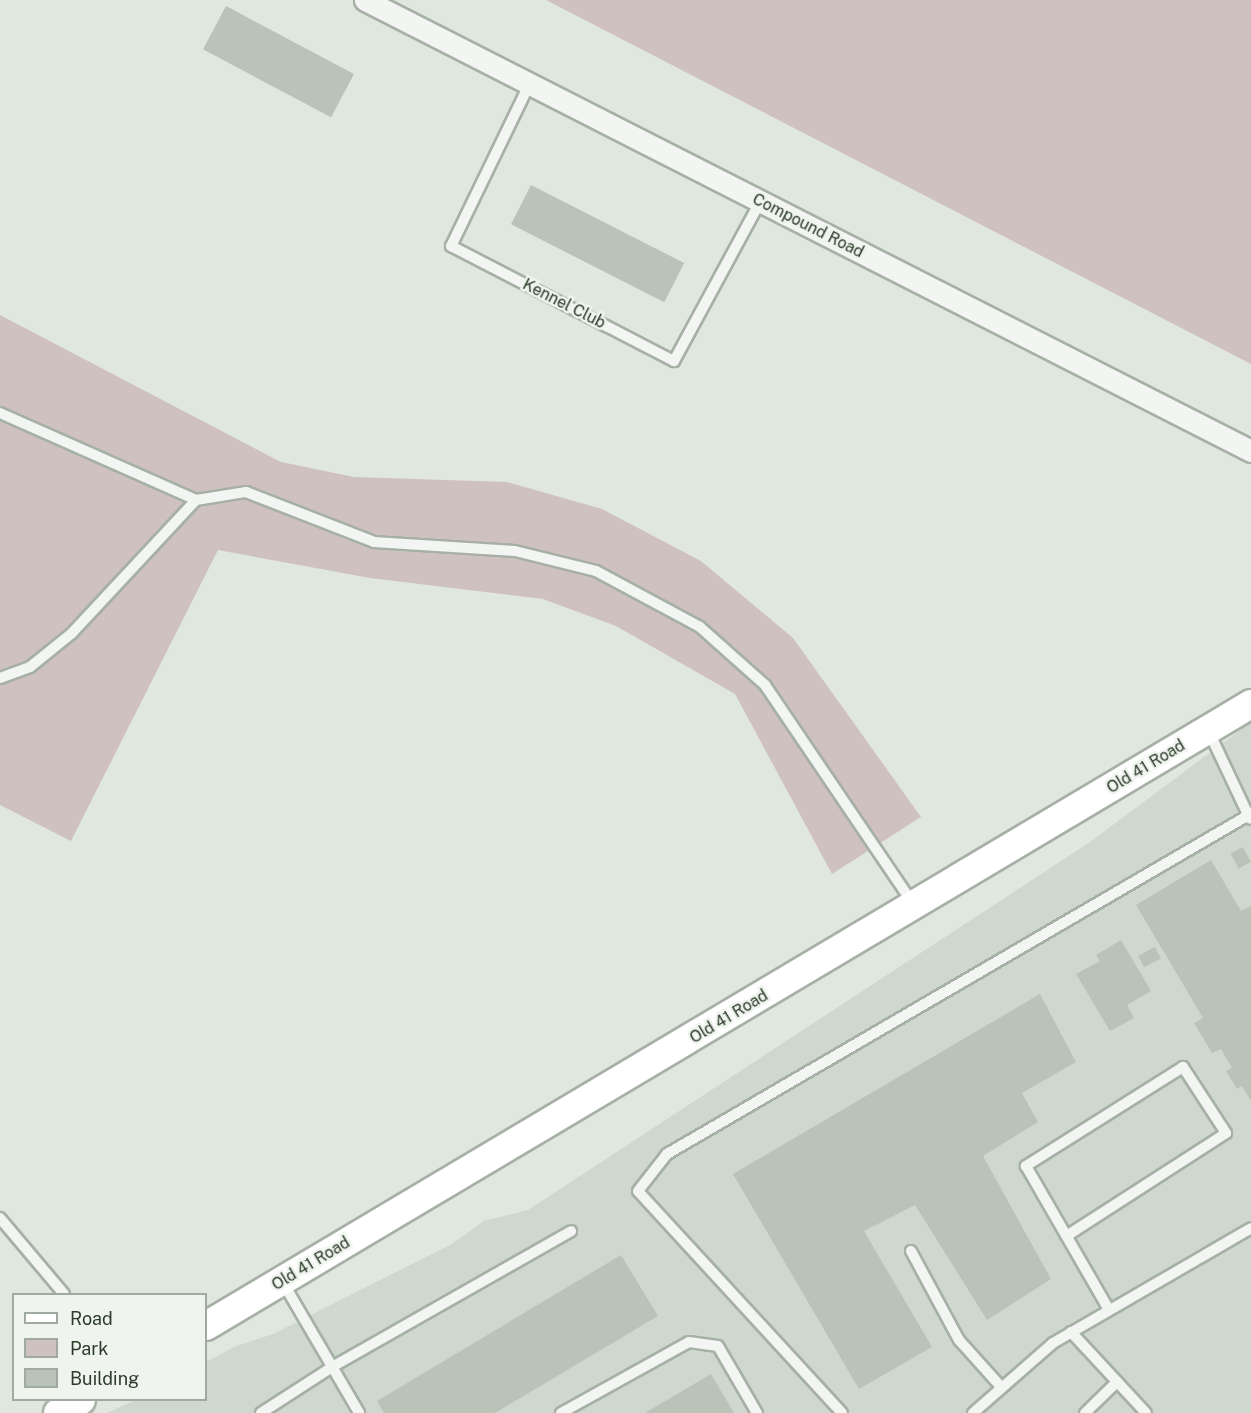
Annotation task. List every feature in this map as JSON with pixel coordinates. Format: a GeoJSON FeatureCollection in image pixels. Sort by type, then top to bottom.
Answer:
{"type":"FeatureCollection","features":[{"type":"Feature","properties":{"kind":"street","name":"Compound Road"},"geometry":{"type":"LineString","coordinates":[[365,0],[1251,451]]}},
{"type":"Feature","properties":{"kind":"street","name":"Old 41 Road"},"geometry":{"type":"LineString","coordinates":[[207,1325],[915,907],[1251,704]]}},
{"type":"Feature","properties":{"kind":"street"},"geometry":{"type":"LineString","coordinates":[[58,1413],[79,1401]]}},
{"type":"Feature","properties":{"kind":"lane","name":"Kennel Club"},"geometry":{"type":"LineString","coordinates":[[530,85],[451,246],[674,362],[760,202]]}},
{"type":"Feature","properties":{"kind":"lane"},"geometry":{"type":"LineString","coordinates":[[0,413],[196,500],[246,492],[374,542],[515,551],[596,571],[649,597],[700,627],[765,685],[915,907]]}},
{"type":"Feature","properties":{"kind":"lane"},"geometry":{"type":"LineString","coordinates":[[0,678],[30,667],[72,633],[196,500]]}},
{"type":"Feature","properties":{"kind":"lane"},"geometry":{"type":"LineString","coordinates":[[842,1413],[638,1191],[667,1154],[1249,818],[1208,730]]}},
{"type":"Feature","properties":{"kind":"lane"},"geometry":{"type":"LineString","coordinates":[[1068,1235],[1227,1133],[1183,1067],[1026,1166],[1068,1235],[1109,1310]]}},
{"type":"Feature","properties":{"kind":"lane"},"geometry":{"type":"LineString","coordinates":[[0,1218],[63,1293]]}},
{"type":"Feature","properties":{"kind":"lane"},"geometry":{"type":"LineString","coordinates":[[973,1413],[1053,1342],[1251,1228]]}},
{"type":"Feature","properties":{"kind":"lane"},"geometry":{"type":"LineString","coordinates":[[261,1413],[332,1367],[571,1231]]}},
{"type":"Feature","properties":{"kind":"lane"},"geometry":{"type":"LineString","coordinates":[[911,1251],[959,1340],[1002,1388]]}},
{"type":"Feature","properties":{"kind":"lane"},"geometry":{"type":"LineString","coordinates":[[282,1281],[359,1413]]}},
{"type":"Feature","properties":{"kind":"lane"},"geometry":{"type":"LineString","coordinates":[[1071,1332],[1146,1413]]}},
{"type":"Feature","properties":{"kind":"lane"},"geometry":{"type":"LineString","coordinates":[[561,1413],[689,1342],[718,1346],[757,1413]]}},
{"type":"Feature","properties":{"kind":"lane"},"geometry":{"type":"LineString","coordinates":[[1085,1413],[1117,1382]]}},
{"type":"Feature","properties":{"kind":"shaded area"},"geometry":{"type":"Polygon","coordinates":[[[1251,722],[1251,1413],[107,1413],[133,1401],[207,1401],[207,1361],[236,1346],[273,1334],[450,1245],[484,1221],[528,1210],[1090,842],[1251,722]]]}},
{"type":"Feature","properties":{"kind":"green space"},"geometry":{"type":"Polygon","coordinates":[[[546,0],[1251,0],[1251,364],[546,0]]]}},
{"type":"Feature","properties":{"kind":"green space"},"geometry":{"type":"Polygon","coordinates":[[[0,315],[281,462],[354,477],[507,482],[602,509],[701,561],[793,638],[921,817],[832,874],[735,694],[616,626],[543,599],[370,578],[218,550],[71,841],[0,805],[0,315]]]}},
{"type":"Feature","properties":{"kind":"building"},"geometry":{"type":"Polygon","coordinates":[[[226,6],[354,74],[331,117],[203,49],[226,6]]]}},
{"type":"Feature","properties":{"kind":"building"},"geometry":{"type":"Polygon","coordinates":[[[531,185],[684,263],[664,302],[511,224],[531,185]]]}},
{"type":"Feature","properties":{"kind":"building"},"geometry":{"type":"Polygon","coordinates":[[[1243,847],[1251,862],[1239,869],[1231,854],[1243,847]]]}},
{"type":"Feature","properties":{"kind":"building"},"geometry":{"type":"Polygon","coordinates":[[[1211,860],[1241,911],[1251,906],[1251,1101],[1242,1086],[1237,1089],[1226,1071],[1232,1068],[1221,1049],[1212,1053],[1194,1023],[1203,1018],[1136,905],[1211,860]]]}},
{"type":"Feature","properties":{"kind":"building"},"geometry":{"type":"Polygon","coordinates":[[[1121,940],[1151,991],[1127,1005],[1134,1018],[1110,1031],[1076,974],[1100,961],[1096,955],[1121,940]]]}},
{"type":"Feature","properties":{"kind":"building"},"geometry":{"type":"Polygon","coordinates":[[[1155,947],[1161,959],[1144,967],[1138,956],[1155,947]]]}},
{"type":"Feature","properties":{"kind":"building"},"geometry":{"type":"Polygon","coordinates":[[[1040,994],[1076,1062],[1022,1093],[1038,1122],[983,1156],[1051,1279],[987,1320],[915,1205],[864,1231],[932,1347],[859,1389],[733,1174],[1040,994]]]}},
{"type":"Feature","properties":{"kind":"building"},"geometry":{"type":"Polygon","coordinates":[[[621,1255],[658,1316],[495,1413],[384,1413],[377,1401],[621,1255]]]}},
{"type":"Feature","properties":{"kind":"building"},"geometry":{"type":"Polygon","coordinates":[[[711,1374],[734,1413],[645,1413],[711,1374]]]}}]}
